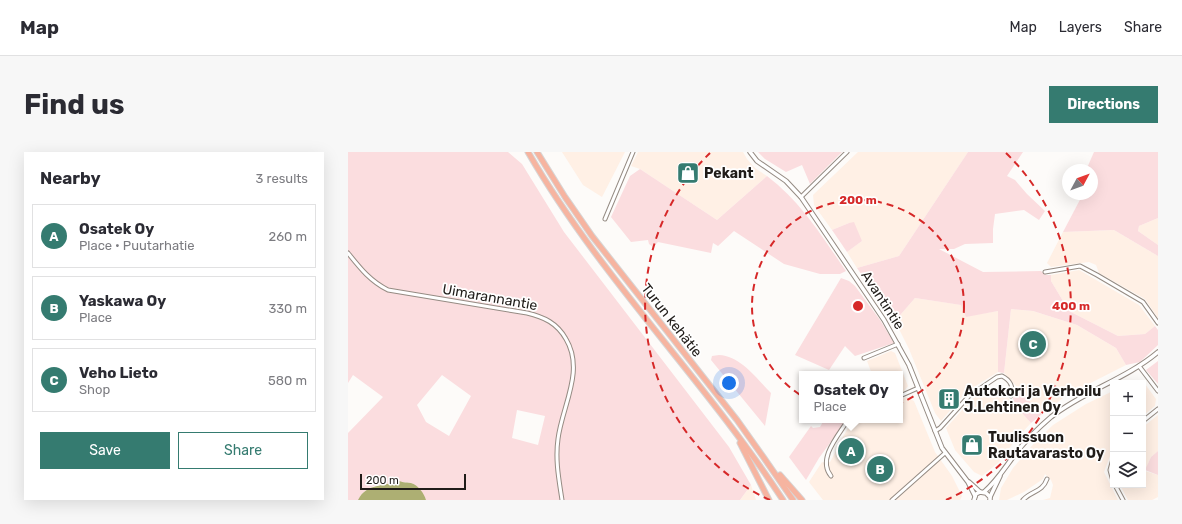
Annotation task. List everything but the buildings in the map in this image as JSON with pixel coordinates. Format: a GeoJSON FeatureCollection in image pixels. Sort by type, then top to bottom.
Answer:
{"type":"FeatureCollection","features":[{"type":"Feature","properties":{"kind":"highway","name":"Turun kehätie"},"geometry":{"type":"LineString","coordinates":[[528,152],[584,239],[730,425],[783,500]]}},
{"type":"Feature","properties":{"kind":"highway","name":"Turun kehätie"},"geometry":{"type":"LineString","coordinates":[[537,152],[565,197],[592,236],[737,420],[793,500]]}},
{"type":"Feature","properties":{"kind":"highway"},"geometry":{"type":"LineString","coordinates":[[730,425],[750,460],[769,500]]}},
{"type":"Feature","properties":{"kind":"highway"},"geometry":{"type":"LineString","coordinates":[[764,458],[802,500]]}},
{"type":"Feature","properties":{"kind":"street"},"geometry":{"type":"LineString","coordinates":[[605,219],[633,152]]}},
{"type":"Feature","properties":{"kind":"street","name":"Avantintie"},"geometry":{"type":"LineString","coordinates":[[750,152],[757,162],[786,181],[802,197],[884,320],[898,344],[909,365],[945,453],[968,482],[990,498]]}},
{"type":"Feature","properties":{"kind":"street"},"geometry":{"type":"LineString","coordinates":[[802,197],[847,152]]}},
{"type":"Feature","properties":{"kind":"street","name":"Uimarannantie"},"geometry":{"type":"LineString","coordinates":[[348,252],[369,278],[377,285],[388,290],[527,313],[542,317],[554,324],[563,334],[571,347],[574,361],[574,376],[558,443],[557,465],[562,500]]}},
{"type":"Feature","properties":{"kind":"street"},"geometry":{"type":"LineString","coordinates":[[1045,272],[1080,266],[1143,302],[1158,323]]}},
{"type":"Feature","properties":{"kind":"street"},"geometry":{"type":"LineString","coordinates":[[864,358],[898,344]]}},
{"type":"Feature","properties":{"kind":"street"},"geometry":{"type":"LineString","coordinates":[[974,499],[1000,475],[1027,440],[1052,416],[1072,402],[1139,366],[1158,352]]}},
{"type":"Feature","properties":{"kind":"street"},"geometry":{"type":"LineString","coordinates":[[1139,366],[1158,391]]}},
{"type":"Feature","properties":{"kind":"street"},"geometry":{"type":"LineString","coordinates":[[935,431],[940,428],[969,396],[996,377],[1002,376],[1008,381],[1012,389],[1011,396]]}},
{"type":"Feature","properties":{"kind":"street"},"geometry":{"type":"LineString","coordinates":[[903,395],[918,388]]}},
{"type":"Feature","properties":{"kind":"street"},"geometry":{"type":"LineString","coordinates":[[1146,419],[1158,409]]}},
{"type":"Feature","properties":{"kind":"street"},"geometry":{"type":"LineString","coordinates":[[831,476],[826,471],[827,454],[846,423]]}},
{"type":"Feature","properties":{"kind":"street"},"geometry":{"type":"LineString","coordinates":[[892,500],[945,453]]}},
{"type":"Feature","properties":{"kind":"street"},"geometry":{"type":"LineString","coordinates":[[990,498],[1000,475]]}},
{"type":"Feature","properties":{"kind":"street"},"geometry":{"type":"LineString","coordinates":[[1023,500],[1040,490],[1044,486],[1047,479]]}},
{"type":"Feature","properties":{"kind":"street","name":"Avantintie"},"geometry":{"type":"LineString","coordinates":[[968,482],[974,499]]}},
{"type":"Feature","properties":{"kind":"street"},"geometry":{"type":"LineString","coordinates":[[1117,488],[1123,500]]}},
{"type":"Feature","properties":{"kind":"shaded area"},"geometry":{"type":"Polygon","coordinates":[[[348,152],[508,152],[522,164],[564,232],[729,447],[751,485],[740,500],[426,500],[412,483],[401,482],[398,480],[393,483],[377,485],[369,488],[360,496],[358,500],[348,500],[348,433],[383,397],[353,375],[348,383],[348,152]],[[442,375],[417,405],[426,422],[449,436],[471,396],[442,375]],[[517,410],[512,438],[538,445],[545,416],[517,410]]]}},
{"type":"Feature","properties":{"kind":"shaded area"},"geometry":{"type":"Polygon","coordinates":[[[562,152],[625,152],[602,197],[583,185],[562,152]]]}},
{"type":"Feature","properties":{"kind":"shaded area"},"geometry":{"type":"Polygon","coordinates":[[[638,152],[743,152],[755,168],[767,176],[717,220],[640,169],[631,166],[638,152]]]}},
{"type":"Feature","properties":{"kind":"shaded area"},"geometry":{"type":"Polygon","coordinates":[[[758,152],[842,152],[810,184],[802,165],[786,172],[765,159],[758,152]]]}},
{"type":"Feature","properties":{"kind":"shaded area"},"geometry":{"type":"Polygon","coordinates":[[[858,152],[968,152],[899,256],[857,268],[847,252],[862,241],[849,223],[832,230],[814,205],[813,195],[858,152]]]}},
{"type":"Feature","properties":{"kind":"shaded area"},"geometry":{"type":"Polygon","coordinates":[[[968,152],[1023,152],[1007,176],[1015,180],[1045,211],[1039,220],[1024,210],[995,214],[993,243],[965,244],[954,249],[939,249],[983,272],[1041,271],[1046,275],[1051,275],[1051,281],[1069,311],[1118,336],[1145,334],[1155,326],[1158,330],[1158,345],[1140,362],[1126,365],[1116,348],[1077,325],[1033,311],[1011,309],[1004,373],[998,372],[998,311],[966,317],[961,305],[915,298],[895,321],[884,308],[857,268],[899,256],[968,152]]]}},
{"type":"Feature","properties":{"kind":"shaded area"},"geometry":{"type":"Polygon","coordinates":[[[1094,152],[1158,152],[1158,218],[1139,226],[1138,231],[1158,245],[1158,256],[1114,230],[1063,232],[1080,200],[1098,200],[1098,164],[1089,164],[1094,152]]]}},
{"type":"Feature","properties":{"kind":"shaded area"},"geometry":{"type":"Polygon","coordinates":[[[640,169],[717,220],[767,176],[801,208],[846,271],[840,274],[820,274],[784,264],[734,231],[718,246],[713,243],[711,253],[658,242],[653,247],[649,244],[648,240],[631,242],[611,217],[630,176],[640,169]]]}},
{"type":"Feature","properties":{"kind":"shaded area"},"geometry":{"type":"Polygon","coordinates":[[[1158,218],[1158,245],[1138,231],[1139,226],[1158,218]]]}},
{"type":"Feature","properties":{"kind":"shaded area"},"geometry":{"type":"Polygon","coordinates":[[[854,222],[862,241],[847,252],[832,230],[854,222]]]}},
{"type":"Feature","properties":{"kind":"shaded area"},"geometry":{"type":"Polygon","coordinates":[[[1114,230],[1158,256],[1158,318],[1145,299],[1099,273],[1096,265],[1089,262],[1051,267],[1047,263],[1063,232],[1114,230]]]}},
{"type":"Feature","properties":{"kind":"shaded area"},"geometry":{"type":"Polygon","coordinates":[[[1079,270],[1139,305],[1155,326],[1145,334],[1118,336],[1069,311],[1051,281],[1051,275],[1079,270]]]}},
{"type":"Feature","properties":{"kind":"shaded area"},"geometry":{"type":"Polygon","coordinates":[[[841,278],[849,281],[855,286],[880,320],[894,343],[855,356],[845,346],[829,370],[795,355],[841,278]]]}},
{"type":"Feature","properties":{"kind":"shaded area"},"geometry":{"type":"Polygon","coordinates":[[[915,298],[962,305],[967,316],[998,311],[998,372],[966,392],[941,421],[935,413],[909,349],[895,321],[915,298]]]}},
{"type":"Feature","properties":{"kind":"shaded area"},"geometry":{"type":"Polygon","coordinates":[[[1011,309],[1033,311],[1077,325],[1116,348],[1126,365],[1067,395],[1042,414],[1004,373],[1011,309]]]}},
{"type":"Feature","properties":{"kind":"shaded area"},"geometry":{"type":"Polygon","coordinates":[[[891,351],[895,353],[902,371],[871,371],[867,361],[891,351]]]}},
{"type":"Feature","properties":{"kind":"shaded area"},"geometry":{"type":"Polygon","coordinates":[[[719,355],[734,359],[748,369],[771,393],[765,426],[711,360],[712,356],[719,355]]]}},
{"type":"Feature","properties":{"kind":"shaded area"},"geometry":{"type":"Polygon","coordinates":[[[1158,361],[1158,384],[1146,370],[1158,361]]]}},
{"type":"Feature","properties":{"kind":"shaded area"},"geometry":{"type":"Polygon","coordinates":[[[903,373],[908,386],[903,392],[903,373]]]}},
{"type":"Feature","properties":{"kind":"shaded area"},"geometry":{"type":"Polygon","coordinates":[[[1146,385],[1156,399],[1155,406],[1146,414],[1146,385]]]}},
{"type":"Feature","properties":{"kind":"shaded area"},"geometry":{"type":"Polygon","coordinates":[[[989,388],[1002,391],[1031,423],[1017,438],[998,463],[982,476],[974,472],[955,450],[946,428],[972,399],[989,388]]]}},
{"type":"Feature","properties":{"kind":"shaded area"},"geometry":{"type":"Polygon","coordinates":[[[1018,390],[1042,414],[1031,423],[1012,402],[1015,392],[1018,390]]]}},
{"type":"Feature","properties":{"kind":"shaded area"},"geometry":{"type":"Polygon","coordinates":[[[1110,392],[1110,456],[1104,472],[1110,484],[1110,488],[1112,488],[1118,500],[1043,500],[1050,498],[1053,485],[1051,480],[1045,474],[1043,479],[1024,492],[1007,500],[999,500],[1001,488],[1013,468],[1036,441],[1053,425],[1086,404],[1110,392]]]}},
{"type":"Feature","properties":{"kind":"shaded area"},"geometry":{"type":"Polygon","coordinates":[[[906,397],[914,401],[935,452],[952,476],[962,496],[960,500],[823,500],[809,482],[822,462],[830,462],[836,448],[851,423],[903,423],[903,398],[906,397]]]}},
{"type":"Feature","properties":{"kind":"shaded area"},"geometry":{"type":"Polygon","coordinates":[[[1158,415],[1158,451],[1151,457],[1146,469],[1146,452],[1146,425],[1158,415]]]}},
{"type":"Feature","properties":{"kind":"shaded area"},"geometry":{"type":"Polygon","coordinates":[[[822,423],[845,423],[819,458],[806,480],[789,457],[811,426],[813,428],[820,427],[822,423]]]}},
{"type":"Feature","properties":{"kind":"shaded area"},"geometry":{"type":"Polygon","coordinates":[[[1158,451],[1158,475],[1146,470],[1151,457],[1158,451]]]}},
{"type":"Feature","properties":{"kind":"shaded area"},"geometry":{"type":"Polygon","coordinates":[[[1146,471],[1158,475],[1158,497],[1152,500],[1128,500],[1122,488],[1146,488],[1146,471]]]}},
{"type":"Feature","properties":{"kind":"shaded area"},"geometry":{"type":"Polygon","coordinates":[[[398,480],[411,483],[418,487],[426,500],[358,500],[366,490],[398,480]]]}},
{"type":"Feature","properties":{"kind":"shaded area"},"geometry":{"type":"Polygon","coordinates":[[[751,485],[756,500],[740,500],[751,485]]]}},
{"type":"Feature","properties":{"kind":"place","name":"Pekant"},"geometry":{"type":"Point","coordinates":[688,173]}},
{"type":"Feature","properties":{"kind":"place","name":"Veho Lieto"},"geometry":{"type":"Point","coordinates":[1033,344]}},
{"type":"Feature","properties":{"kind":"place","name":"Autokori ja Verhoilu J.Lehtinen Oy"},"geometry":{"type":"Point","coordinates":[949,399]}},
{"type":"Feature","properties":{"kind":"place","name":"Tuulissuon Rautavarasto Oy"},"geometry":{"type":"Point","coordinates":[972,445]}},
{"type":"Feature","properties":{"kind":"place","name":"Osatek Oy"},"geometry":{"type":"Point","coordinates":[851,451]}},
{"type":"Feature","properties":{"kind":"place","name":"Yaskawa Oy"},"geometry":{"type":"Point","coordinates":[880,469]}}]}
